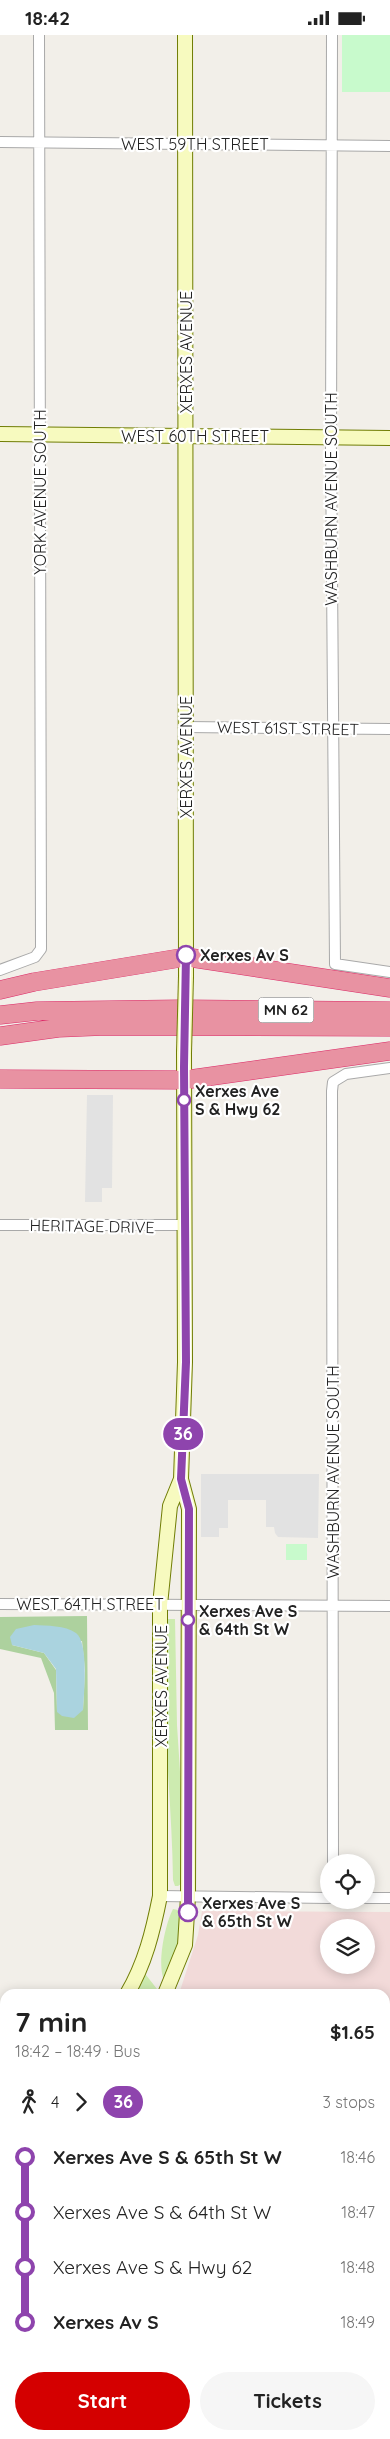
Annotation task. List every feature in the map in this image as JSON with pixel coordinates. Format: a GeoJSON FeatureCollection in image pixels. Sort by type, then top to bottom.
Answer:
{"type":"FeatureCollection","features":[{"type":"Feature","properties":{"kind":"highway"},"geometry":{"type":"LineString","coordinates":[[0,990],[34,982],[186,957],[390,988]]}},
{"type":"Feature","properties":{"kind":"highway","name":"MN 62"},"geometry":{"type":"LineString","coordinates":[[0,1015],[37,1011],[182,1009],[390,1011]]}},
{"type":"Feature","properties":{"kind":"highway","name":"MN 62"},"geometry":{"type":"LineString","coordinates":[[0,1036],[58,1028],[106,1026],[390,1027]]}},
{"type":"Feature","properties":{"kind":"highway"},"geometry":{"type":"LineString","coordinates":[[0,1079],[184,1080],[390,1051]]}},
{"type":"Feature","properties":{"kind":"street","name":"YORK AVENUE SOUTH"},"geometry":{"type":"LineString","coordinates":[[0,970],[35,957],[40,949],[40,35]]}},
{"type":"Feature","properties":{"kind":"street","name":"XERXES AVENUE"},"geometry":{"type":"LineString","coordinates":[[185,35],[186,976],[184,1080],[186,1362],[181,1479],[189,1509],[188,1897]]}},
{"type":"Feature","properties":{"kind":"street","name":"WASHBURN AVENUE SOUTH"},"geometry":{"type":"LineString","coordinates":[[332,35],[331,436],[334,964],[390,971]]}},
{"type":"Feature","properties":{"kind":"street","name":"WEST 59TH STREET"},"geometry":{"type":"LineString","coordinates":[[0,143],[390,146]]}},
{"type":"Feature","properties":{"kind":"street","name":"WEST 60TH STREET"},"geometry":{"type":"LineString","coordinates":[[0,434],[390,438]]}},
{"type":"Feature","properties":{"kind":"street","name":"WEST 61ST STREET"},"geometry":{"type":"LineString","coordinates":[[186,727],[390,729]]}},
{"type":"Feature","properties":{"kind":"street","name":"WASHBURN AVENUE SOUTH"},"geometry":{"type":"LineString","coordinates":[[333,1854],[333,1081],[346,1074],[390,1067]]}},
{"type":"Feature","properties":{"kind":"street","name":"HERITAGE DRIVE"},"geometry":{"type":"LineString","coordinates":[[0,1225],[185,1225]]}},
{"type":"Feature","properties":{"kind":"street","name":"XERXES AVENUE"},"geometry":{"type":"LineString","coordinates":[[160,1896],[160,1605],[170,1506],[181,1479]]}},
{"type":"Feature","properties":{"kind":"street","name":"WEST 64TH STREET"},"geometry":{"type":"LineString","coordinates":[[0,1603],[390,1606]]}},
{"type":"Feature","properties":{"kind":"street"},"geometry":{"type":"LineString","coordinates":[[130,1989],[153,1935],[160,1896],[320,1898]]}},
{"type":"Feature","properties":{"kind":"street"},"geometry":{"type":"LineString","coordinates":[[167,1989],[185,1945],[188,1897]]}},
{"type":"Feature","properties":{"kind":"street"},"geometry":{"type":"LineString","coordinates":[[375,1898],[390,1898]]}},
{"type":"Feature","properties":{"kind":"shaded area"},"geometry":{"type":"Polygon","coordinates":[[[87,1095],[113,1095],[112,1188],[102,1188],[102,1202],[85,1202],[87,1095]]]}},
{"type":"Feature","properties":{"kind":"shaded area"},"geometry":{"type":"Polygon","coordinates":[[[201,1474],[319,1474],[318,1538],[278,1537],[274,1527],[266,1527],[266,1500],[228,1500],[228,1528],[219,1528],[219,1537],[201,1537],[201,1474]]]}},
{"type":"Feature","properties":{"kind":"shaded area"},"geometry":{"type":"Polygon","coordinates":[[[202,1911],[390,1912],[390,1989],[181,1989],[198,1935],[202,1911]]]}},
{"type":"Feature","properties":{"kind":"green space"},"geometry":{"type":"Polygon","coordinates":[[[342,35],[390,35],[390,92],[342,92],[342,35]]]}},
{"type":"Feature","properties":{"kind":"green space"},"geometry":{"type":"Polygon","coordinates":[[[286,1544],[307,1544],[307,1560],[286,1560],[286,1544]]]}},
{"type":"Feature","properties":{"kind":"green space"},"geometry":{"type":"Polygon","coordinates":[[[87,1616],[88,1730],[55,1730],[54,1693],[41,1658],[0,1649],[0,1617],[87,1616]],[[82,1641],[12,1645],[44,1653],[56,1670],[57,1712],[83,1710],[85,1670],[82,1641]]]}},
{"type":"Feature","properties":{"kind":"green space"},"geometry":{"type":"Polygon","coordinates":[[[168,1619],[175,1619],[177,1725],[182,1802],[181,1884],[178,1886],[175,1886],[173,1880],[165,1716],[168,1619]]]}},
{"type":"Feature","properties":{"kind":"green space"},"geometry":{"type":"Polygon","coordinates":[[[173,1909],[178,1910],[181,1917],[180,1935],[165,1982],[162,1975],[161,1956],[167,1925],[173,1909]]]}},
{"type":"Feature","properties":{"kind":"green space"},"geometry":{"type":"Polygon","coordinates":[[[146,1975],[157,1989],[137,1989],[146,1975]]]}},
{"type":"Feature","properties":{"kind":"water"},"geometry":{"type":"Polygon","coordinates":[[[34,1625],[56,1626],[72,1630],[80,1638],[83,1647],[85,1669],[83,1710],[74,1718],[62,1716],[57,1712],[56,1669],[44,1653],[12,1645],[10,1637],[16,1629],[34,1625]]]}},
{"type":"Feature","properties":{"kind":"bus line","name":"36"},"geometry":{"type":"LineString","coordinates":[[186,955],[184,1067],[186,1362],[181,1479],[189,1509],[187,1679],[188,1912]]}},
{"type":"Feature","properties":{"kind":"place","name":"Xerxes Av S"},"geometry":{"type":"Point","coordinates":[186,955]}},
{"type":"Feature","properties":{"kind":"place","name":"Xerxes Ave S & Hwy 62"},"geometry":{"type":"Point","coordinates":[184,1100]}},
{"type":"Feature","properties":{"kind":"place","name":"Xerxes Ave S & 64th St W"},"geometry":{"type":"Point","coordinates":[188,1620]}},
{"type":"Feature","properties":{"kind":"place","name":"Xerxes Ave S & 65th St W"},"geometry":{"type":"Point","coordinates":[188,1912]}}]}
